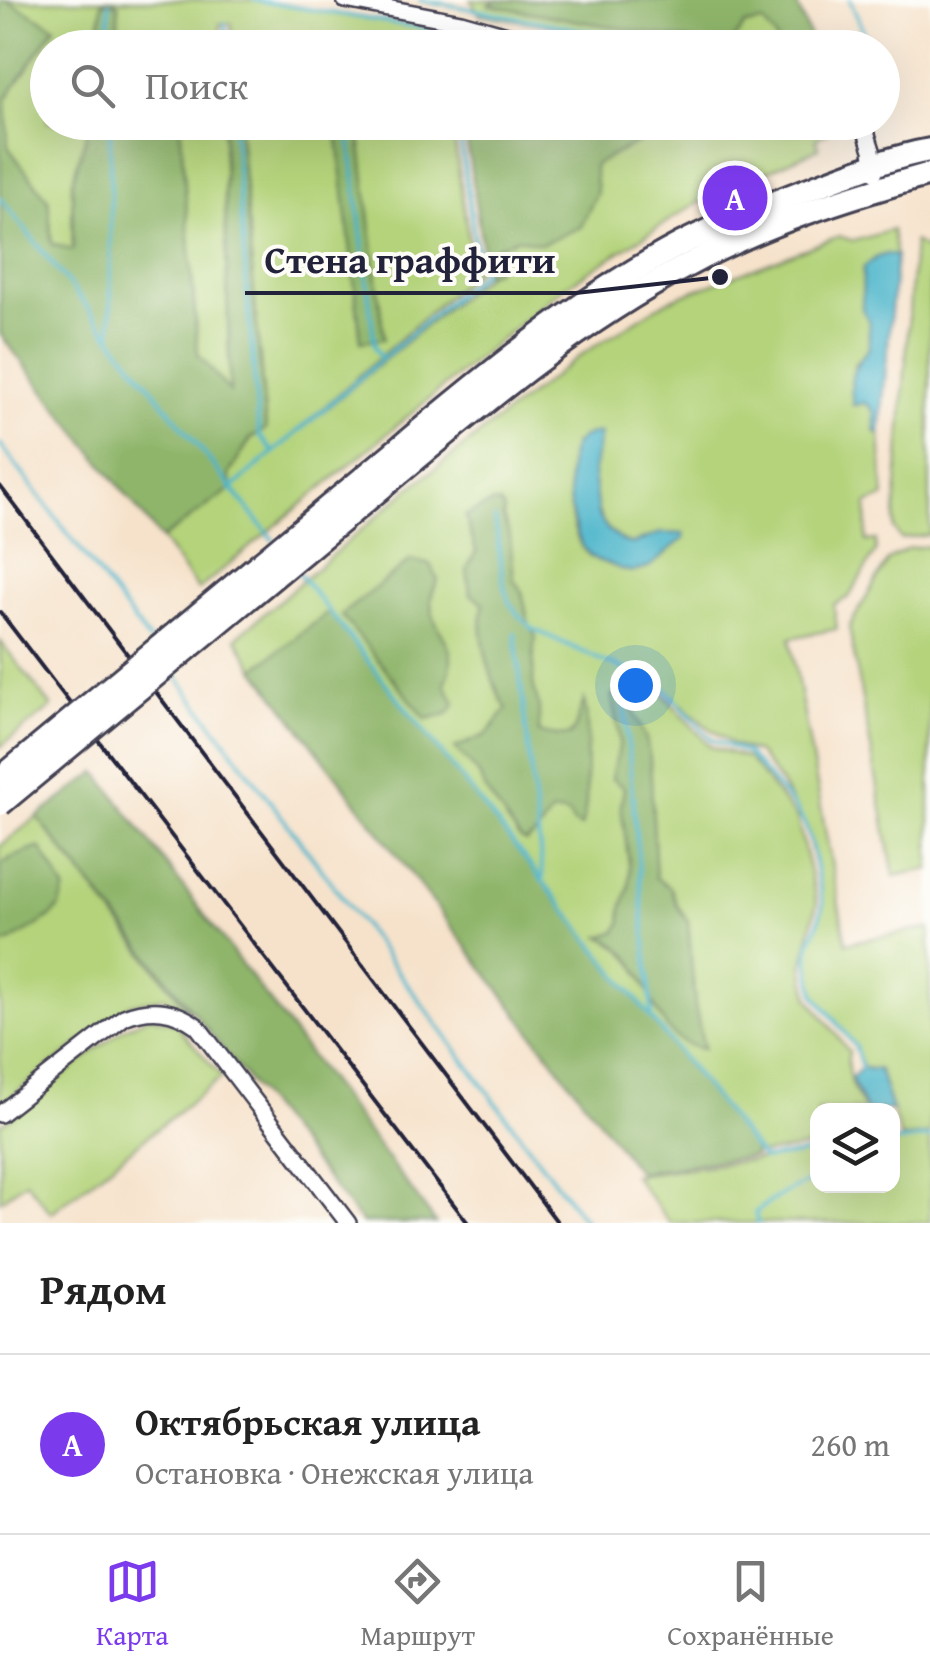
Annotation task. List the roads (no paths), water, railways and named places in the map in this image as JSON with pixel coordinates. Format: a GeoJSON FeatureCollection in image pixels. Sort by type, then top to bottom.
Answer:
{"type":"FeatureCollection","features":[{"type":"Feature","properties":{"kind":"main road"},"geometry":{"type":"LineString","coordinates":[[0,779],[345,506],[524,370],[642,290],[930,150]]}},
{"type":"Feature","properties":{"kind":"main road"},"geometry":{"type":"LineString","coordinates":[[877,177],[930,174]]}},
{"type":"Feature","properties":{"kind":"main road"},"geometry":{"type":"LineString","coordinates":[[0,804],[345,506]]}},
{"type":"Feature","properties":{"kind":"street"},"geometry":{"type":"LineString","coordinates":[[345,0],[489,30]]}},
{"type":"Feature","properties":{"kind":"street"},"geometry":{"type":"LineString","coordinates":[[869,140],[877,177]]}},
{"type":"Feature","properties":{"kind":"street"},"geometry":{"type":"LineString","coordinates":[[0,1114],[124,1018],[146,1010],[170,1011],[197,1026],[348,1223]]}},
{"type":"Feature","properties":{"kind":"water"},"geometry":{"type":"Polygon","coordinates":[[[887,254],[896,256],[880,434],[876,432],[874,411],[866,403],[853,405],[851,387],[855,368],[869,348],[869,321],[862,309],[863,268],[887,254]]]}},
{"type":"Feature","properties":{"kind":"water"},"geometry":{"type":"Polygon","coordinates":[[[600,433],[593,472],[598,515],[608,530],[632,544],[661,533],[684,534],[684,539],[641,570],[626,570],[593,558],[584,548],[573,520],[570,456],[579,440],[600,433]]]}},
{"type":"Feature","properties":{"kind":"water"},"geometry":{"type":"Polygon","coordinates":[[[862,1068],[879,1070],[890,1103],[863,1103],[852,1077],[862,1068]]]}},
{"type":"Feature","properties":{"kind":"waterway"},"geometry":{"type":"LineString","coordinates":[[254,0],[435,30]]}},
{"type":"Feature","properties":{"kind":"waterway"},"geometry":{"type":"LineString","coordinates":[[420,0],[439,4]]}},
{"type":"Feature","properties":{"kind":"waterway"},"geometry":{"type":"LineString","coordinates":[[850,0],[863,30]]}},
{"type":"Feature","properties":{"kind":"waterway"},"geometry":{"type":"LineString","coordinates":[[109,3],[109,30]]}},
{"type":"Feature","properties":{"kind":"waterway"},"geometry":{"type":"LineString","coordinates":[[439,3],[583,30]]}},
{"type":"Feature","properties":{"kind":"waterway"},"geometry":{"type":"LineString","coordinates":[[225,24],[226,30]]}},
{"type":"Feature","properties":{"kind":"waterway"},"geometry":{"type":"LineString","coordinates":[[110,140],[111,337]]}},
{"type":"Feature","properties":{"kind":"waterway"},"geometry":{"type":"LineString","coordinates":[[234,140],[259,435],[273,452]]}},
{"type":"Feature","properties":{"kind":"waterway"},"geometry":{"type":"LineString","coordinates":[[350,140],[375,348],[382,359]]}},
{"type":"Feature","properties":{"kind":"waterway"},"geometry":{"type":"LineString","coordinates":[[231,489],[482,273],[461,140]]}},
{"type":"Feature","properties":{"kind":"waterway"},"geometry":{"type":"LineString","coordinates":[[0,198],[273,540]]}},
{"type":"Feature","properties":{"kind":"waterway"},"geometry":{"type":"LineString","coordinates":[[0,444],[151,643]]}},
{"type":"Feature","properties":{"kind":"waterway"},"geometry":{"type":"LineString","coordinates":[[495,519],[504,587],[519,616],[533,629],[665,689],[712,740],[747,753],[796,809],[812,847],[823,904],[808,959],[815,995],[855,1046],[862,1069]]}},
{"type":"Feature","properties":{"kind":"waterway"},"geometry":{"type":"LineString","coordinates":[[297,571],[763,1159],[810,1153]]}},
{"type":"Feature","properties":{"kind":"waterway"},"geometry":{"type":"LineString","coordinates":[[515,633],[543,877]]}},
{"type":"Feature","properties":{"kind":"waterway"},"geometry":{"type":"LineString","coordinates":[[172,670],[586,1223]]}},
{"type":"Feature","properties":{"kind":"waterway"},"geometry":{"type":"LineString","coordinates":[[624,700],[652,1014]]}},
{"type":"Feature","properties":{"kind":"waterway"},"geometry":{"type":"LineString","coordinates":[[917,1138],[930,1137]]}},
{"type":"Feature","properties":{"kind":"waterway"},"geometry":{"type":"LineString","coordinates":[[900,1141],[915,1139]]}},
{"type":"Feature","properties":{"kind":"waterway"},"geometry":{"type":"LineString","coordinates":[[758,1223],[755,1213],[777,1197],[810,1182]]}},
{"type":"Feature","properties":{"kind":"railway"},"geometry":{"type":"LineString","coordinates":[[0,486],[558,1223]]}},
{"type":"Feature","properties":{"kind":"railway"},"geometry":{"type":"LineString","coordinates":[[0,612],[468,1223]]}},
{"type":"Feature","properties":{"kind":"place","name":"Октябрьская улица"},"geometry":{"type":"Point","coordinates":[735,198]}},
{"type":"Feature","properties":{"kind":"place","name":"Стена граффити"},"geometry":{"type":"Point","coordinates":[720,277]}}]}
